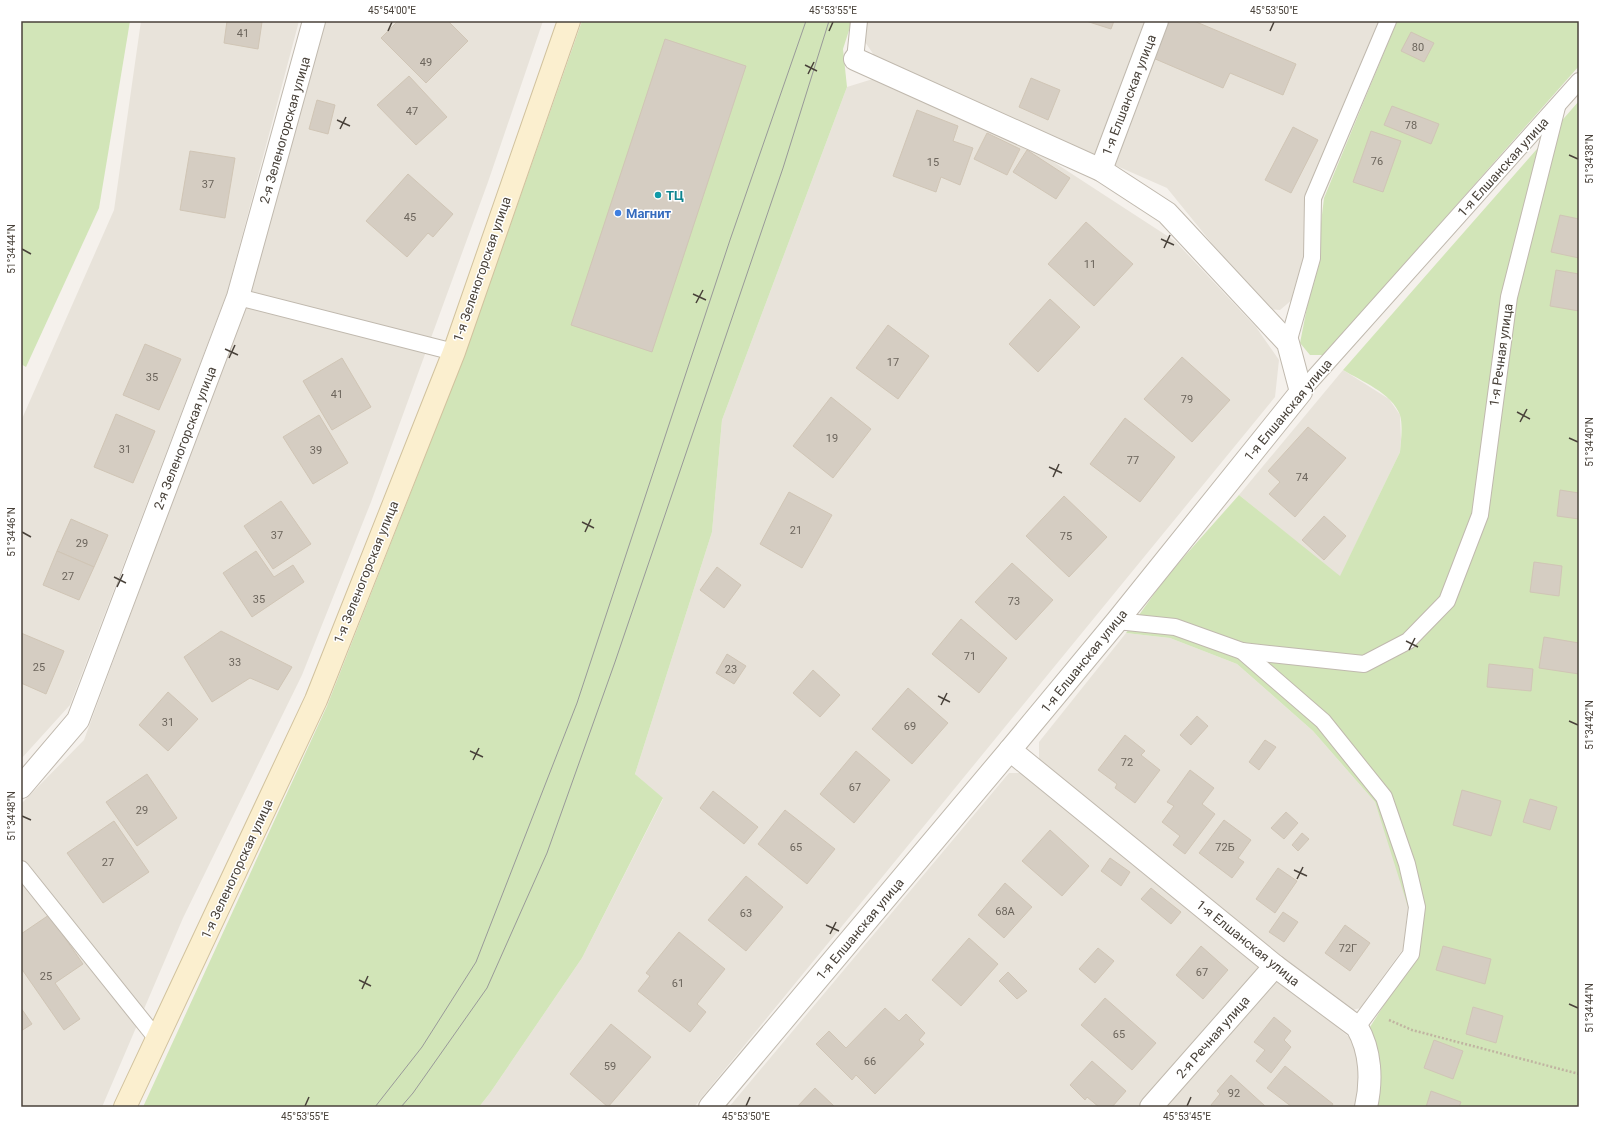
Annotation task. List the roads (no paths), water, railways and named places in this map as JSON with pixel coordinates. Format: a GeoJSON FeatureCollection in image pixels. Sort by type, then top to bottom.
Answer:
{"type":"FeatureCollection","features":[{"type":"Feature","properties":{"kind":"main road","name":"1-я Зеленогорская улица"},"geometry":{"type":"LineString","coordinates":[[126,1107],[316,700],[454,352],[569,21]]}},
{"type":"Feature","properties":{"kind":"street","name":"2-я Зеленогорская улица"},"geometry":{"type":"LineString","coordinates":[[21,787],[78,720],[238,297],[314,21]]}},
{"type":"Feature","properties":{"kind":"street","name":"1-я Елшанская улица"},"geometry":{"type":"LineString","coordinates":[[1101,170],[1157,21]]}},
{"type":"Feature","properties":{"kind":"street"},"geometry":{"type":"LineString","coordinates":[[855,59],[1101,170],[1167,213],[1288,343],[1301,392]]}},
{"type":"Feature","properties":{"kind":"street","name":"1-я Елшанская улица"},"geometry":{"type":"LineString","coordinates":[[710,1107],[1117,621],[1301,392]]}},
{"type":"Feature","properties":{"kind":"street","name":"1-я Елшанская улица"},"geometry":{"type":"LineString","coordinates":[[1010,750],[1275,966],[1362,1019]]}},
{"type":"Feature","properties":{"kind":"street","name":"2-я Речная улица"},"geometry":{"type":"LineString","coordinates":[[1151,1107],[1275,966]]}},
{"type":"Feature","properties":{"kind":"street"},"geometry":{"type":"LineString","coordinates":[[1362,1019],[1362,1035],[1371,1073],[1366,1107]]}},
{"type":"Feature","properties":{"kind":"lane"},"geometry":{"type":"LineString","coordinates":[[855,59],[859,21]]}},
{"type":"Feature","properties":{"kind":"lane"},"geometry":{"type":"LineString","coordinates":[[1288,343],[1312,258],[1313,198],[1388,21]]}},
{"type":"Feature","properties":{"kind":"lane","name":"1-я Елшанская улица"},"geometry":{"type":"LineString","coordinates":[[1301,392],[1579,81]]}},
{"type":"Feature","properties":{"kind":"lane","name":"1-я Речная улица"},"geometry":{"type":"LineString","coordinates":[[1242,651],[1364,664],[1408,641],[1447,601],[1480,515],[1509,297],[1557,107]]}},
{"type":"Feature","properties":{"kind":"lane"},"geometry":{"type":"LineString","coordinates":[[238,297],[454,352]]}},
{"type":"Feature","properties":{"kind":"lane"},"geometry":{"type":"LineString","coordinates":[[1117,621],[1175,627],[1242,651],[1323,721],[1384,797],[1408,864],[1416,907],[1411,954],[1362,1019]]}},
{"type":"Feature","properties":{"kind":"lane"},"geometry":{"type":"LineString","coordinates":[[21,869],[157,1040]]}},
{"type":"Feature","properties":{"kind":"tram line"},"geometry":{"type":"LineString","coordinates":[[375,1107],[422,1047],[476,962],[577,703],[730,240],[806,21]]}},
{"type":"Feature","properties":{"kind":"tram line"},"geometry":{"type":"LineString","coordinates":[[401,1107],[413,1093],[487,988],[547,853],[615,662],[783,168],[829,21]]}},
{"type":"Feature","properties":{"kind":"place","name":"ТЦ"},"geometry":{"type":"Point","coordinates":[658,195]}},
{"type":"Feature","properties":{"kind":"place","name":"Магнит"},"geometry":{"type":"Point","coordinates":[618,213]}}]}
